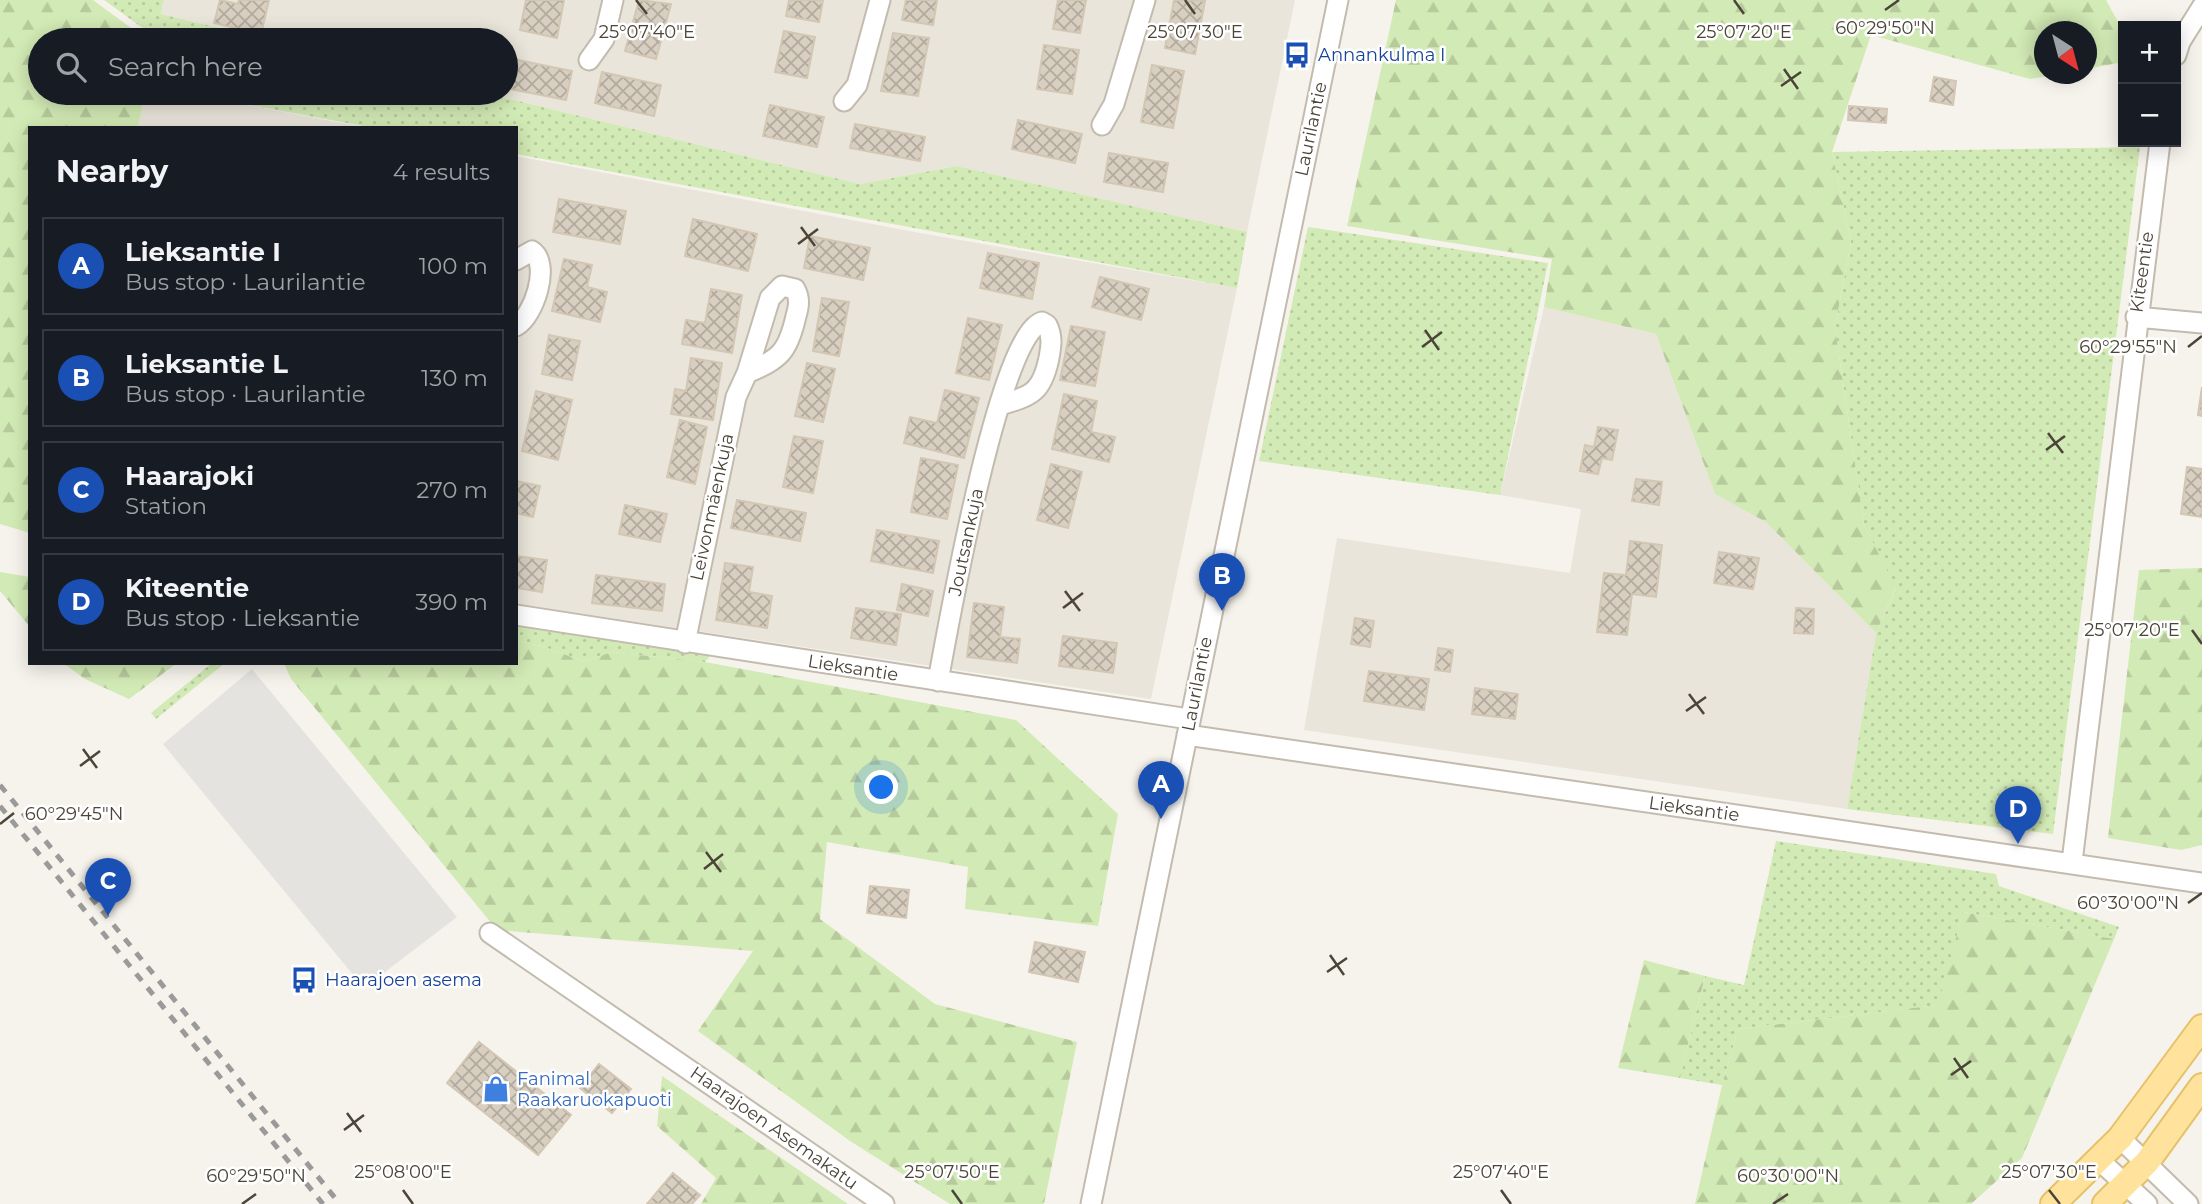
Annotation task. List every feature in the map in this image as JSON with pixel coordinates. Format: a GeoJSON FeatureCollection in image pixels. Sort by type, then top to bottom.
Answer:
{"type":"FeatureCollection","features":[{"type":"Feature","properties":{"kind":"main road"},"geometry":{"type":"LineString","coordinates":[[2053,1204],[2100,1161],[2120,1138],[2202,1027]]}},
{"type":"Feature","properties":{"kind":"main road"},"geometry":{"type":"LineString","coordinates":[[2105,1204],[2147,1162],[2202,1086]]}},
{"type":"Feature","properties":{"kind":"street"},"geometry":{"type":"LineString","coordinates":[[589,60],[604,39],[613,0]]}},
{"type":"Feature","properties":{"kind":"street"},"geometry":{"type":"LineString","coordinates":[[844,100],[857,85],[880,0]]}},
{"type":"Feature","properties":{"kind":"street"},"geometry":{"type":"LineString","coordinates":[[1102,125],[1114,104],[1144,0]]}},
{"type":"Feature","properties":{"kind":"street","name":"Laurilantie"},"geometry":{"type":"LineString","coordinates":[[1091,1204],[1338,0]]}},
{"type":"Feature","properties":{"kind":"street"},"geometry":{"type":"LineString","coordinates":[[2181,40],[2202,7]]}},
{"type":"Feature","properties":{"kind":"street","name":"Kiteentie"},"geometry":{"type":"LineString","coordinates":[[2072,862],[2136,317],[2159,147]]}},
{"type":"Feature","properties":{"kind":"street"},"geometry":{"type":"LineString","coordinates":[[518,259],[532,251],[537,254],[542,267],[531,313],[518,324]]}},
{"type":"Feature","properties":{"kind":"street"},"geometry":{"type":"LineString","coordinates":[[2136,317],[2202,323]]}},
{"type":"Feature","properties":{"kind":"street","name":"Leivonmäenkuja"},"geometry":{"type":"LineString","coordinates":[[685,643],[719,469],[736,397],[747,373]]}},
{"type":"Feature","properties":{"kind":"street","name":"Joutsankuja"},"geometry":{"type":"LineString","coordinates":[[937,681],[980,476],[1000,405]]}},
{"type":"Feature","properties":{"kind":"street","name":"Lieksantie"},"geometry":{"type":"LineString","coordinates":[[518,615],[937,681],[1188,727],[2202,883]]}},
{"type":"Feature","properties":{"kind":"street","name":"Haarajoen Asemakatu"},"geometry":{"type":"LineString","coordinates":[[489,933],[884,1204]]}},
{"type":"Feature","properties":{"kind":"street"},"geometry":{"type":"LineString","coordinates":[[2120,1138],[2188,1204]]}},
{"type":"Feature","properties":{"kind":"street"},"geometry":{"type":"LineString","coordinates":[[2100,1161],[2124,1186],[2147,1204]]}},
{"type":"Feature","properties":{"kind":"shaded area"},"geometry":{"type":"Polygon","coordinates":[[[164,0],[1295,0],[1247,232],[957,166],[860,184],[518,101],[518,28],[219,28],[161,14],[164,0]]]}},
{"type":"Feature","properties":{"kind":"shaded area"},"geometry":{"type":"Polygon","coordinates":[[[143,105],[247,105],[357,126],[138,126],[143,105]]]}},
{"type":"Feature","properties":{"kind":"shaded area"},"geometry":{"type":"Polygon","coordinates":[[[518,156],[920,233],[1237,288],[1151,699],[518,604],[518,156]]]}},
{"type":"Feature","properties":{"kind":"shaded area"},"geometry":{"type":"Polygon","coordinates":[[[1544,307],[1656,334],[1715,494],[1766,521],[1876,633],[1847,809],[1304,730],[1337,538],[1570,573],[1581,509],[1500,495],[1544,307]]]}},
{"type":"Feature","properties":{"kind":"shaded area"},"geometry":{"type":"Polygon","coordinates":[[[252,669],[457,917],[364,988],[163,744],[252,669]]]}},
{"type":"Feature","properties":{"kind":"green space"},"geometry":{"type":"Polygon","coordinates":[[[0,0],[93,0],[131,28],[28,28],[28,105],[143,105],[138,126],[28,126],[28,532],[0,524],[0,0]]]}},
{"type":"Feature","properties":{"kind":"green space"},"geometry":{"type":"Polygon","coordinates":[[[104,0],[164,0],[161,14],[219,28],[143,28],[104,0]]]}},
{"type":"Feature","properties":{"kind":"green space"},"geometry":{"type":"Polygon","coordinates":[[[1396,0],[2106,0],[2118,22],[2118,63],[2097,67],[2097,21],[2034,21],[2034,78],[2030,79],[1871,35],[1832,152],[1851,241],[1835,327],[1864,525],[1896,588],[1876,633],[1766,522],[1715,494],[1656,334],[1544,307],[1552,259],[1347,226],[1396,0]]]}},
{"type":"Feature","properties":{"kind":"green space"},"geometry":{"type":"Polygon","coordinates":[[[518,101],[860,184],[957,166],[1247,232],[1237,288],[518,154],[518,126],[363,126],[250,105],[518,105],[518,101]]]}},
{"type":"Feature","properties":{"kind":"green space"},"geometry":{"type":"Polygon","coordinates":[[[2140,147],[2053,834],[1847,809],[1876,633],[1896,589],[1864,525],[1835,327],[1851,241],[1832,152],[2140,147]]]}},
{"type":"Feature","properties":{"kind":"green space"},"geometry":{"type":"Polygon","coordinates":[[[1308,227],[1548,263],[1500,495],[1259,461],[1308,227]]]}},
{"type":"Feature","properties":{"kind":"green space"},"geometry":{"type":"Polygon","coordinates":[[[2202,568],[2202,845],[2181,850],[2108,838],[2139,570],[2202,568]]]}},
{"type":"Feature","properties":{"kind":"green space"},"geometry":{"type":"Polygon","coordinates":[[[0,572],[28,577],[28,625],[0,591],[0,572]]]}},
{"type":"Feature","properties":{"kind":"green space"},"geometry":{"type":"Polygon","coordinates":[[[518,625],[710,656],[705,662],[611,652],[585,662],[542,646],[518,641],[518,625]]]}},
{"type":"Feature","properties":{"kind":"green space"},"geometry":{"type":"Polygon","coordinates":[[[518,641],[542,646],[585,662],[611,652],[705,662],[1016,720],[1118,814],[1098,926],[965,909],[968,867],[827,842],[820,919],[935,1004],[1077,1042],[1044,1204],[950,1204],[850,1141],[698,1031],[753,951],[497,930],[291,679],[285,665],[518,665],[518,641]]]}},
{"type":"Feature","properties":{"kind":"green space"},"geometry":{"type":"Polygon","coordinates":[[[66,665],[174,665],[129,699],[85,679],[66,665]]]}},
{"type":"Feature","properties":{"kind":"green space"},"geometry":{"type":"Polygon","coordinates":[[[210,665],[223,665],[156,719],[151,713],[210,665]]]}},
{"type":"Feature","properties":{"kind":"green space"},"geometry":{"type":"Polygon","coordinates":[[[1776,841],[1996,874],[1999,886],[2119,927],[2114,939],[1963,912],[1939,1005],[1738,1029],[1722,1085],[1680,1078],[1705,976],[1744,985],[1776,841]]]}},
{"type":"Feature","properties":{"kind":"green space"},"geometry":{"type":"Polygon","coordinates":[[[1963,912],[2114,939],[2022,1158],[1971,1204],[1695,1204],[1722,1085],[1738,1029],[1938,1005],[1963,912]]]}},
{"type":"Feature","properties":{"kind":"green space"},"geometry":{"type":"Polygon","coordinates":[[[1644,960],[1705,976],[1680,1078],[1618,1068],[1644,960]]]}},
{"type":"Feature","properties":{"kind":"green space"},"geometry":{"type":"Polygon","coordinates":[[[662,1076],[848,1204],[701,1204],[716,1178],[657,1126],[662,1076]]]}},
{"type":"Feature","properties":{"kind":"building"},"geometry":{"type":"Polygon","coordinates":[[[220,0],[238,4],[239,0],[269,0],[262,28],[235,28],[214,23],[220,0]]]}},
{"type":"Feature","properties":{"kind":"building"},"geometry":{"type":"Polygon","coordinates":[[[526,0],[564,0],[557,38],[520,30],[526,0]]]}},
{"type":"Feature","properties":{"kind":"building"},"geometry":{"type":"Polygon","coordinates":[[[639,0],[671,4],[656,59],[625,51],[639,0]]]}},
{"type":"Feature","properties":{"kind":"building"},"geometry":{"type":"Polygon","coordinates":[[[789,0],[823,0],[819,22],[786,16],[789,0]]]}},
{"type":"Feature","properties":{"kind":"building"},"geometry":{"type":"Polygon","coordinates":[[[906,0],[937,0],[933,25],[902,20],[906,0]]]}},
{"type":"Feature","properties":{"kind":"building"},"geometry":{"type":"Polygon","coordinates":[[[1058,0],[1086,0],[1080,33],[1053,29],[1058,0]]]}},
{"type":"Feature","properties":{"kind":"building"},"geometry":{"type":"Polygon","coordinates":[[[1174,0],[1205,1],[1195,54],[1165,48],[1174,0]]]}},
{"type":"Feature","properties":{"kind":"building"},"geometry":{"type":"Polygon","coordinates":[[[784,31],[815,37],[807,78],[775,72],[784,31]]]}},
{"type":"Feature","properties":{"kind":"building"},"geometry":{"type":"Polygon","coordinates":[[[893,33],[929,38],[918,96],[881,91],[893,33]]]}},
{"type":"Feature","properties":{"kind":"building"},"geometry":{"type":"Polygon","coordinates":[[[1044,45],[1079,50],[1072,94],[1037,89],[1044,45]]]}},
{"type":"Feature","properties":{"kind":"building"},"geometry":{"type":"Polygon","coordinates":[[[518,60],[572,71],[566,100],[518,90],[518,60]]]}},
{"type":"Feature","properties":{"kind":"building"},"geometry":{"type":"Polygon","coordinates":[[[1152,65],[1184,71],[1173,128],[1141,122],[1152,65]]]}},
{"type":"Feature","properties":{"kind":"building"},"geometry":{"type":"Polygon","coordinates":[[[602,72],[661,85],[654,116],[595,103],[602,72]]]}},
{"type":"Feature","properties":{"kind":"building"},"geometry":{"type":"Polygon","coordinates":[[[1934,77],[1956,81],[1953,105],[1930,101],[1934,77]]]}},
{"type":"Feature","properties":{"kind":"building"},"geometry":{"type":"Polygon","coordinates":[[[770,105],[824,117],[817,147],[763,136],[770,105]]]}},
{"type":"Feature","properties":{"kind":"building"},"geometry":{"type":"Polygon","coordinates":[[[1849,106],[1887,109],[1886,123],[1848,120],[1849,106]]]}},
{"type":"Feature","properties":{"kind":"building"},"geometry":{"type":"Polygon","coordinates":[[[1018,120],[1082,134],[1075,163],[1012,149],[1018,120]]]}},
{"type":"Feature","properties":{"kind":"building"},"geometry":{"type":"Polygon","coordinates":[[[855,124],[925,137],[920,161],[850,148],[855,124]]]}},
{"type":"Feature","properties":{"kind":"building"},"geometry":{"type":"Polygon","coordinates":[[[1109,153],[1168,163],[1163,192],[1104,182],[1109,153]]]}},
{"type":"Feature","properties":{"kind":"building"},"geometry":{"type":"Polygon","coordinates":[[[559,199],[626,211],[620,244],[553,232],[559,199]]]}},
{"type":"Feature","properties":{"kind":"building"},"geometry":{"type":"Polygon","coordinates":[[[693,219],[757,234],[748,271],[685,256],[693,219]]]}},
{"type":"Feature","properties":{"kind":"building"},"geometry":{"type":"Polygon","coordinates":[[[810,236],[870,248],[863,280],[804,268],[810,236]]]}},
{"type":"Feature","properties":{"kind":"building"},"geometry":{"type":"Polygon","coordinates":[[[988,253],[1039,263],[1032,299],[980,288],[988,253]]]}},
{"type":"Feature","properties":{"kind":"building"},"geometry":{"type":"Polygon","coordinates":[[[564,259],[592,265],[587,287],[607,292],[600,322],[552,311],[564,259]]]}},
{"type":"Feature","properties":{"kind":"building"},"geometry":{"type":"Polygon","coordinates":[[[1100,277],[1149,289],[1141,320],[1092,307],[1100,277]]]}},
{"type":"Feature","properties":{"kind":"building"},"geometry":{"type":"Polygon","coordinates":[[[711,289],[742,295],[732,353],[682,344],[686,320],[705,323],[711,289]]]}},
{"type":"Feature","properties":{"kind":"building"},"geometry":{"type":"Polygon","coordinates":[[[822,298],[849,302],[839,356],[813,351],[822,298]]]}},
{"type":"Feature","properties":{"kind":"building"},"geometry":{"type":"Polygon","coordinates":[[[968,318],[1002,325],[989,380],[956,373],[968,318]]]}},
{"type":"Feature","properties":{"kind":"building"},"geometry":{"type":"Polygon","coordinates":[[[1071,326],[1105,332],[1095,386],[1060,380],[1071,326]]]}},
{"type":"Feature","properties":{"kind":"building"},"geometry":{"type":"Polygon","coordinates":[[[549,335],[580,341],[572,380],[542,374],[549,335]]]}},
{"type":"Feature","properties":{"kind":"building"},"geometry":{"type":"Polygon","coordinates":[[[691,358],[722,363],[713,420],[671,414],[675,389],[686,391],[691,358]]]}},
{"type":"Feature","properties":{"kind":"building"},"geometry":{"type":"Polygon","coordinates":[[[807,363],[835,369],[823,422],[795,416],[807,363]]]}},
{"type":"Feature","properties":{"kind":"building"},"geometry":{"type":"Polygon","coordinates":[[[2202,387],[2202,416],[2198,415],[2202,387]]]}},
{"type":"Feature","properties":{"kind":"building"},"geometry":{"type":"Polygon","coordinates":[[[945,390],[979,398],[964,458],[904,443],[910,417],[937,423],[945,390]]]}},
{"type":"Feature","properties":{"kind":"building"},"geometry":{"type":"Polygon","coordinates":[[[536,391],[572,400],[558,460],[522,451],[536,391]]]}},
{"type":"Feature","properties":{"kind":"building"},"geometry":{"type":"Polygon","coordinates":[[[1064,394],[1097,401],[1091,432],[1115,437],[1109,462],[1052,449],[1064,394]]]}},
{"type":"Feature","properties":{"kind":"building"},"geometry":{"type":"Polygon","coordinates":[[[680,420],[707,427],[695,484],[667,477],[680,420]]]}},
{"type":"Feature","properties":{"kind":"building"},"geometry":{"type":"Polygon","coordinates":[[[1598,427],[1618,430],[1612,460],[1602,458],[1598,474],[1580,471],[1585,445],[1594,447],[1598,427]]]}},
{"type":"Feature","properties":{"kind":"building"},"geometry":{"type":"Polygon","coordinates":[[[794,436],[823,441],[813,493],[783,487],[794,436]]]}},
{"type":"Feature","properties":{"kind":"building"},"geometry":{"type":"Polygon","coordinates":[[[921,458],[958,465],[947,519],[911,512],[921,458]]]}},
{"type":"Feature","properties":{"kind":"building"},"geometry":{"type":"Polygon","coordinates":[[[1051,464],[1082,472],[1068,528],[1037,520],[1051,464]]]}},
{"type":"Feature","properties":{"kind":"building"},"geometry":{"type":"Polygon","coordinates":[[[2187,467],[2202,469],[2202,517],[2181,514],[2187,467]]]}},
{"type":"Feature","properties":{"kind":"building"},"geometry":{"type":"Polygon","coordinates":[[[1636,479],[1662,482],[1659,505],[1632,501],[1636,479]]]}},
{"type":"Feature","properties":{"kind":"building"},"geometry":{"type":"Polygon","coordinates":[[[518,481],[540,486],[533,517],[518,513],[518,481]]]}},
{"type":"Feature","properties":{"kind":"building"},"geometry":{"type":"Polygon","coordinates":[[[737,500],[806,513],[800,541],[731,528],[737,500]]]}},
{"type":"Feature","properties":{"kind":"building"},"geometry":{"type":"Polygon","coordinates":[[[625,505],[667,514],[660,542],[619,534],[625,505]]]}},
{"type":"Feature","properties":{"kind":"building"},"geometry":{"type":"Polygon","coordinates":[[[877,530],[939,541],[933,573],[871,561],[877,530]]]}},
{"type":"Feature","properties":{"kind":"building"},"geometry":{"type":"Polygon","coordinates":[[[1630,541],[1662,545],[1656,597],[1632,594],[1627,635],[1597,632],[1604,573],[1626,575],[1630,541]]]}},
{"type":"Feature","properties":{"kind":"building"},"geometry":{"type":"Polygon","coordinates":[[[1719,552],[1759,558],[1753,589],[1714,583],[1719,552]]]}},
{"type":"Feature","properties":{"kind":"building"},"geometry":{"type":"Polygon","coordinates":[[[518,556],[547,560],[542,592],[518,588],[518,556]]]}},
{"type":"Feature","properties":{"kind":"building"},"geometry":{"type":"Polygon","coordinates":[[[725,563],[753,567],[749,592],[772,596],[767,628],[716,620],[725,563]]]}},
{"type":"Feature","properties":{"kind":"building"},"geometry":{"type":"Polygon","coordinates":[[[596,575],[665,584],[662,611],[592,603],[596,575]]]}},
{"type":"Feature","properties":{"kind":"building"},"geometry":{"type":"Polygon","coordinates":[[[902,584],[933,591],[928,616],[897,610],[902,584]]]}},
{"type":"Feature","properties":{"kind":"building"},"geometry":{"type":"Polygon","coordinates":[[[974,603],[1004,607],[1000,637],[1020,639],[1017,663],[967,657],[974,603]]]}},
{"type":"Feature","properties":{"kind":"building"},"geometry":{"type":"Polygon","coordinates":[[[856,608],[901,614],[896,645],[851,638],[856,608]]]}},
{"type":"Feature","properties":{"kind":"building"},"geometry":{"type":"Polygon","coordinates":[[[1796,608],[1814,609],[1813,634],[1794,633],[1796,608]]]}},
{"type":"Feature","properties":{"kind":"building"},"geometry":{"type":"Polygon","coordinates":[[[1355,618],[1374,621],[1370,647],[1351,644],[1355,618]]]}},
{"type":"Feature","properties":{"kind":"building"},"geometry":{"type":"Polygon","coordinates":[[[1063,636],[1117,643],[1113,673],[1059,666],[1063,636]]]}},
{"type":"Feature","properties":{"kind":"building"},"geometry":{"type":"Polygon","coordinates":[[[1438,648],[1453,650],[1450,672],[1435,670],[1438,648]]]}},
{"type":"Feature","properties":{"kind":"building"},"geometry":{"type":"Polygon","coordinates":[[[1369,671],[1429,679],[1424,710],[1364,701],[1369,671]]]}},
{"type":"Feature","properties":{"kind":"building"},"geometry":{"type":"Polygon","coordinates":[[[1475,688],[1518,694],[1515,719],[1472,714],[1475,688]]]}},
{"type":"Feature","properties":{"kind":"building"},"geometry":{"type":"Polygon","coordinates":[[[870,886],[909,890],[906,918],[867,913],[870,886]]]}},
{"type":"Feature","properties":{"kind":"building"},"geometry":{"type":"Polygon","coordinates":[[[1035,942],[1085,952],[1078,982],[1029,972],[1035,942]]]}},
{"type":"Feature","properties":{"kind":"building"},"geometry":{"type":"Polygon","coordinates":[[[479,1042],[571,1115],[538,1155],[447,1083],[479,1042]]]}},
{"type":"Feature","properties":{"kind":"building"},"geometry":{"type":"Polygon","coordinates":[[[599,1064],[631,1089],[612,1113],[580,1088],[599,1064]]]}},
{"type":"Feature","properties":{"kind":"building"},"geometry":{"type":"Polygon","coordinates":[[[673,1173],[700,1195],[692,1204],[647,1204],[673,1173]]]}},
{"type":"Feature","properties":{"kind":"railway"},"geometry":{"type":"LineString","coordinates":[[0,785],[340,1204]]}},
{"type":"Feature","properties":{"kind":"railway"},"geometry":{"type":"LineString","coordinates":[[0,806],[323,1204]]}},
{"type":"Feature","properties":{"kind":"place","name":"Annankulma I"},"geometry":{"type":"Point","coordinates":[1297,55]}},
{"type":"Feature","properties":{"kind":"place","name":"Lieksantie L"},"geometry":{"type":"Point","coordinates":[1222,611]}},
{"type":"Feature","properties":{"kind":"place","name":"Lieksantie I"},"geometry":{"type":"Point","coordinates":[1161,819]}},
{"type":"Feature","properties":{"kind":"place","name":"Kiteentie"},"geometry":{"type":"Point","coordinates":[2018,844]}},
{"type":"Feature","properties":{"kind":"place","name":"Haarajoki"},"geometry":{"type":"Point","coordinates":[108,916]}},
{"type":"Feature","properties":{"kind":"place","name":"Haarajoen asema"},"geometry":{"type":"Point","coordinates":[304,980]}},
{"type":"Feature","properties":{"kind":"place","name":"Fanimal Raakaruokapuoti"},"geometry":{"type":"Point","coordinates":[496,1089]}}]}
